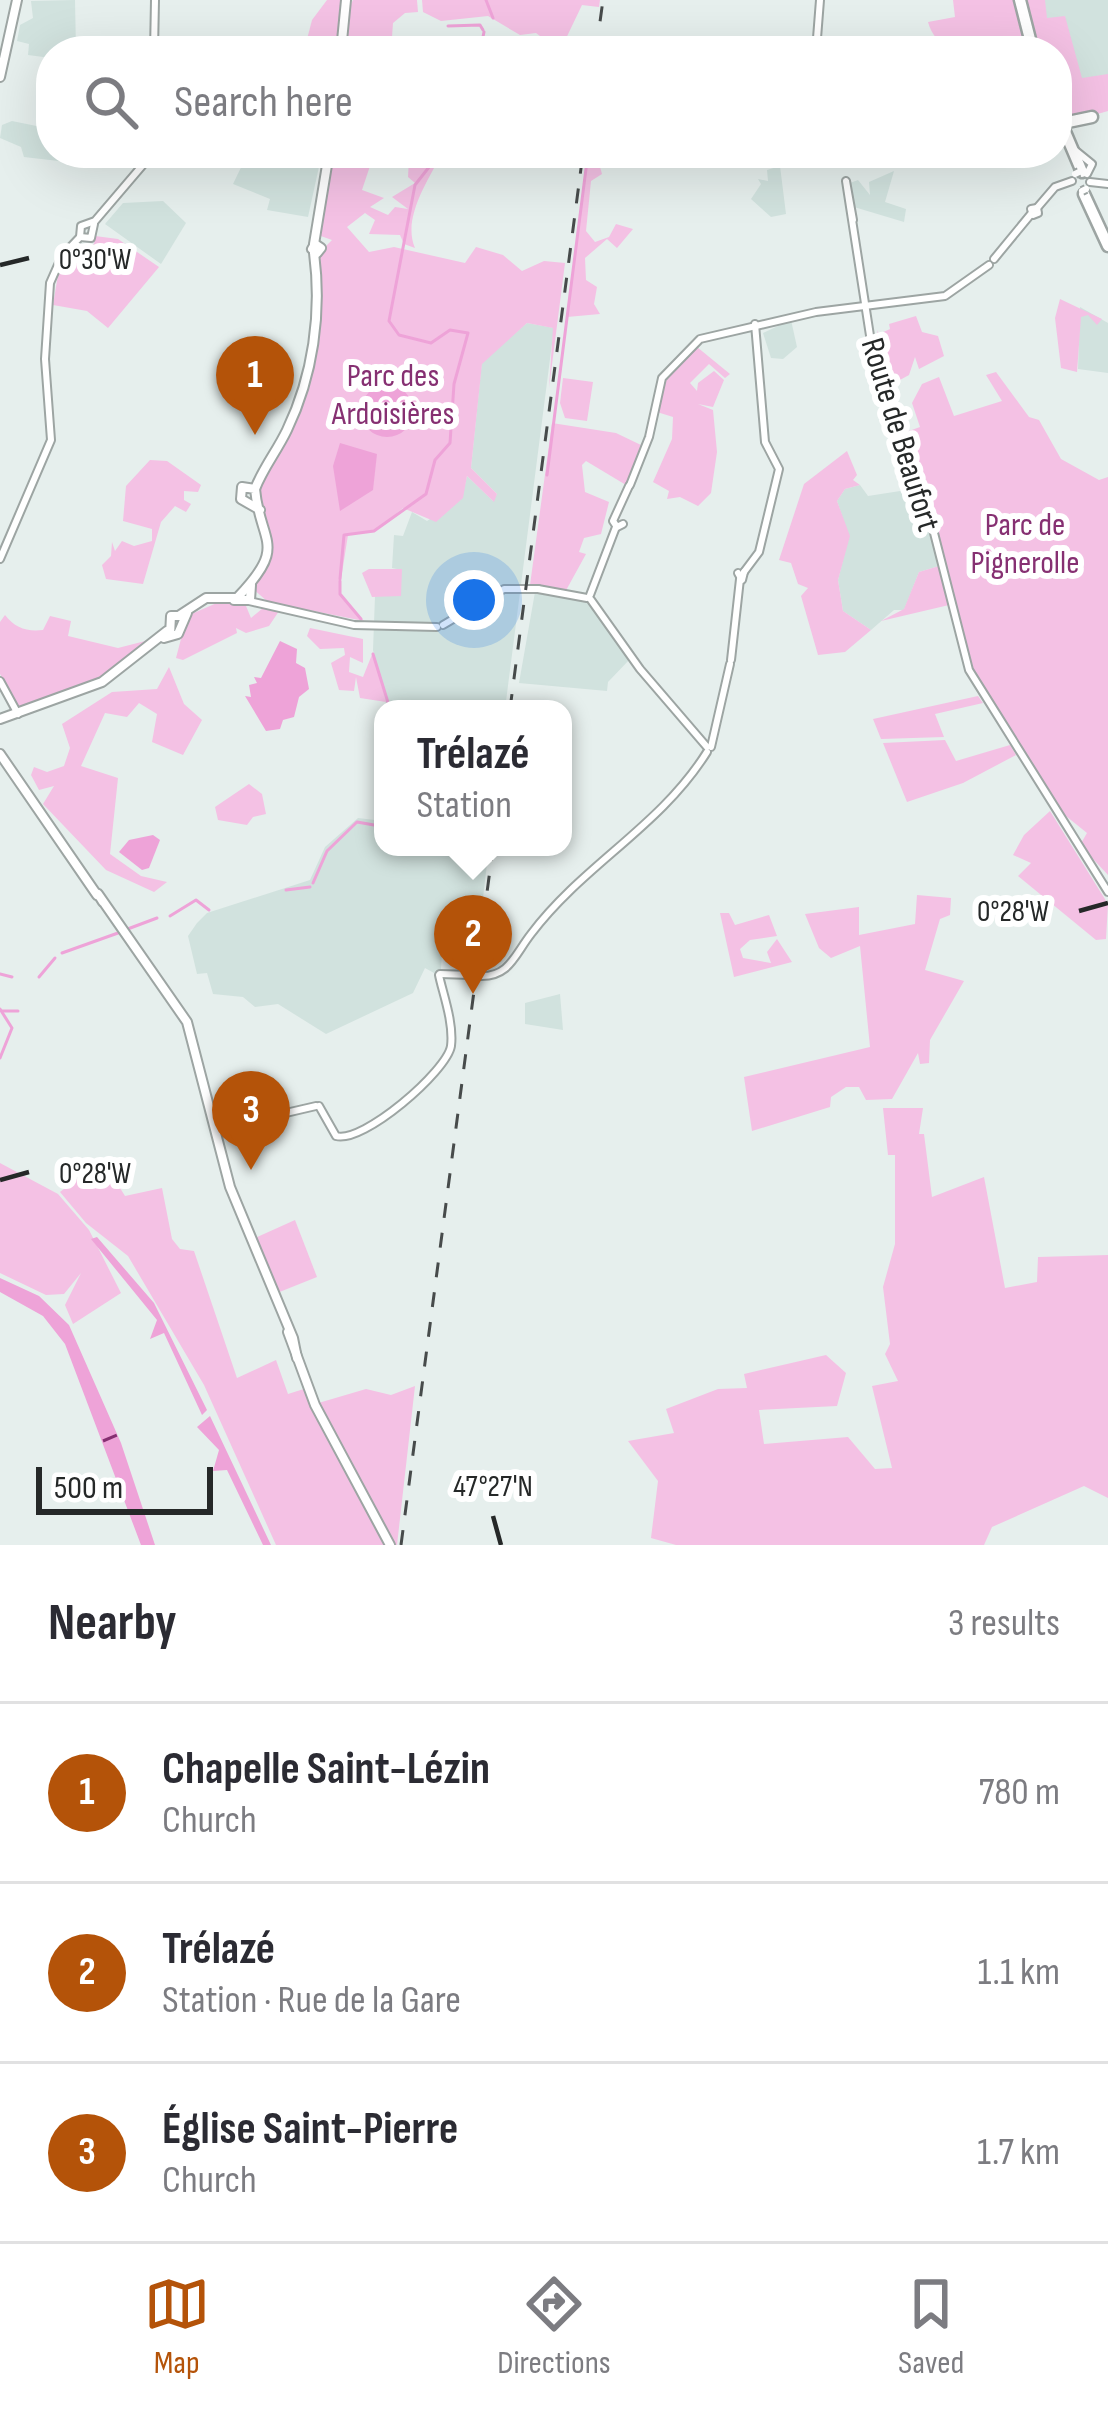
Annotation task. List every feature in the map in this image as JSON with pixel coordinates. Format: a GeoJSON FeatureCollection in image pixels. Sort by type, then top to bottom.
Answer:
{"type":"FeatureCollection","features":[{"type":"Feature","properties":{"kind":"highway"},"geometry":{"type":"LineString","coordinates":[[1021,0],[1030,36]]}},
{"type":"Feature","properties":{"kind":"highway"},"geometry":{"type":"LineString","coordinates":[[1072,121],[1092,118]]}},
{"type":"Feature","properties":{"kind":"highway"},"geometry":{"type":"LineString","coordinates":[[1072,159],[1108,244]]}},
{"type":"Feature","properties":{"kind":"main road"},"geometry":{"type":"LineString","coordinates":[[0,77],[17,0]]}},
{"type":"Feature","properties":{"kind":"main road"},"geometry":{"type":"LineString","coordinates":[[342,36],[346,0]]}},
{"type":"Feature","properties":{"kind":"main road"},"geometry":{"type":"LineString","coordinates":[[8,718],[81,693],[172,634],[171,616],[182,617],[203,599],[247,595],[268,547],[252,493],[290,424],[306,380],[316,316],[317,215],[326,168]]}},
{"type":"Feature","properties":{"kind":"main road"},"geometry":{"type":"LineString","coordinates":[[0,754],[182,1016],[204,1079],[230,1187],[315,1405],[390,1545]]}},
{"type":"Feature","properties":{"kind":"street"},"geometry":{"type":"LineString","coordinates":[[817,36],[820,0]]}},
{"type":"Feature","properties":{"kind":"street"},"geometry":{"type":"LineString","coordinates":[[153,36],[157,3]]}},
{"type":"Feature","properties":{"kind":"street"},"geometry":{"type":"LineString","coordinates":[[1072,134],[1076,126],[1108,112]]}},
{"type":"Feature","properties":{"kind":"street"},"geometry":{"type":"LineString","coordinates":[[590,598],[616,527],[613,520],[620,517],[643,452],[665,373],[715,332],[947,296],[992,262],[1047,196],[1080,181],[1092,164],[1072,142]]}},
{"type":"Feature","properties":{"kind":"street"},"geometry":{"type":"LineString","coordinates":[[0,560],[51,440],[45,359],[50,284],[62,256],[80,237],[80,226],[92,225],[140,168]]}},
{"type":"Feature","properties":{"kind":"street"},"geometry":{"type":"LineString","coordinates":[[1080,181],[1108,184]]}},
{"type":"Feature","properties":{"kind":"street","name":"Route de Beaufort"},"geometry":{"type":"LineString","coordinates":[[847,184],[873,349],[921,482],[970,674],[1108,892]]}},
{"type":"Feature","properties":{"kind":"street"},"geometry":{"type":"LineString","coordinates":[[217,1129],[317,1106],[338,1137],[359,1135],[390,1115],[448,1057],[451,1040],[444,980],[508,967],[554,903],[681,793],[708,749],[730,662],[742,576],[759,552],[777,491],[776,469],[765,442],[755,324]]}},
{"type":"Feature","properties":{"kind":"street"},"geometry":{"type":"LineString","coordinates":[[247,595],[278,608],[358,626],[440,626],[493,595],[520,586],[590,598],[643,673],[708,749]]}},
{"type":"Feature","properties":{"kind":"street"},"geometry":{"type":"LineString","coordinates":[[0,681],[8,695],[8,718]]}},
{"type":"Feature","properties":{"kind":"shaded area"},"geometry":{"type":"Polygon","coordinates":[[[75,0],[76,36],[36,36],[36,56],[28,55],[29,44],[17,41],[20,25],[33,18],[31,1],[75,0]]]}},
{"type":"Feature","properties":{"kind":"shaded area"},"geometry":{"type":"Polygon","coordinates":[[[1031,0],[1108,0],[1108,106],[1081,117],[1072,96],[1072,36],[1046,36],[1031,0]]]}},
{"type":"Feature","properties":{"kind":"shaded area"},"geometry":{"type":"Polygon","coordinates":[[[12,121],[36,126],[36,158],[24,157],[21,147],[0,138],[2,125],[12,121]]]}},
{"type":"Feature","properties":{"kind":"shaded area"},"geometry":{"type":"Polygon","coordinates":[[[241,168],[319,168],[308,217],[267,210],[270,199],[233,184],[241,168]]]}},
{"type":"Feature","properties":{"kind":"shaded area"},"geometry":{"type":"Polygon","coordinates":[[[780,168],[786,214],[771,217],[751,199],[761,184],[758,179],[768,181],[767,170],[780,168]]]}},
{"type":"Feature","properties":{"kind":"shaded area"},"geometry":{"type":"Polygon","coordinates":[[[894,171],[885,202],[906,209],[904,222],[854,207],[850,183],[858,180],[870,195],[869,182],[894,171]]]}},
{"type":"Feature","properties":{"kind":"shaded area"},"geometry":{"type":"Polygon","coordinates":[[[163,201],[186,223],[161,264],[105,224],[123,203],[163,201]]]}},
{"type":"Feature","properties":{"kind":"shaded area"},"geometry":{"type":"Polygon","coordinates":[[[1080,307],[1108,323],[1108,373],[1078,369],[1080,307]]]}},
{"type":"Feature","properties":{"kind":"shaded area"},"geometry":{"type":"Polygon","coordinates":[[[791,320],[797,347],[783,359],[771,358],[763,333],[791,320]]]}},
{"type":"Feature","properties":{"kind":"shaded area"},"geometry":{"type":"Polygon","coordinates":[[[527,323],[554,328],[506,700],[385,700],[373,650],[375,596],[402,570],[392,568],[394,535],[403,536],[412,512],[427,521],[462,498],[467,476],[493,501],[497,494],[471,468],[482,361],[527,323]]]}},
{"type":"Feature","properties":{"kind":"shaded area"},"geometry":{"type":"Polygon","coordinates":[[[387,385],[406,392],[413,411],[406,430],[387,437],[368,430],[361,411],[368,392],[387,385]]]}},
{"type":"Feature","properties":{"kind":"shaded area"},"geometry":{"type":"Polygon","coordinates":[[[340,443],[377,454],[373,490],[340,511],[333,466],[340,443]]]}},
{"type":"Feature","properties":{"kind":"shaded area"},"geometry":{"type":"Polygon","coordinates":[[[860,485],[868,496],[913,489],[924,508],[939,566],[919,572],[904,610],[894,610],[871,630],[843,611],[838,580],[849,536],[837,501],[845,489],[860,485]]]}},
{"type":"Feature","properties":{"kind":"shaded area"},"geometry":{"type":"Polygon","coordinates":[[[535,592],[592,603],[630,659],[608,682],[607,691],[519,683],[535,592]]]}},
{"type":"Feature","properties":{"kind":"shaded area"},"geometry":{"type":"Polygon","coordinates":[[[280,641],[297,649],[296,663],[305,668],[309,689],[299,697],[294,717],[283,720],[280,729],[266,731],[245,696],[251,697],[249,685],[257,683],[254,677],[261,678],[280,641]]]}},
{"type":"Feature","properties":{"kind":"shaded area"},"geometry":{"type":"Polygon","coordinates":[[[358,818],[374,820],[374,856],[488,856],[478,940],[443,935],[441,969],[434,973],[425,968],[413,993],[326,1034],[278,1004],[255,1007],[243,997],[213,994],[207,973],[197,974],[188,936],[207,913],[310,880],[325,847],[358,818]]]}},
{"type":"Feature","properties":{"kind":"shaded area"},"geometry":{"type":"Polygon","coordinates":[[[153,835],[160,840],[149,868],[142,870],[119,852],[129,840],[153,835]]]}},
{"type":"Feature","properties":{"kind":"shaded area"},"geometry":{"type":"Polygon","coordinates":[[[560,994],[563,1030],[525,1024],[525,1003],[560,994]]]}},
{"type":"Feature","properties":{"kind":"shaded area"},"geometry":{"type":"Polygon","coordinates":[[[97,1237],[154,1303],[207,1410],[202,1415],[164,1333],[150,1339],[157,1320],[91,1239],[97,1237]]]}},
{"type":"Feature","properties":{"kind":"shaded area"},"geometry":{"type":"Polygon","coordinates":[[[0,1278],[39,1296],[69,1325],[121,1443],[155,1545],[141,1545],[65,1344],[43,1316],[0,1292],[0,1278]]]}},
{"type":"Feature","properties":{"kind":"shaded area"},"geometry":{"type":"Polygon","coordinates":[[[210,1416],[271,1545],[263,1545],[227,1470],[213,1471],[219,1450],[197,1427],[210,1416]]]}},
{"type":"Feature","properties":{"kind":"green space"},"geometry":{"type":"Polygon","coordinates":[[[327,0],[343,0],[339,36],[308,36],[312,20],[327,0]]]}},
{"type":"Feature","properties":{"kind":"green space"},"geometry":{"type":"Polygon","coordinates":[[[353,0],[417,0],[418,12],[405,13],[393,23],[392,36],[345,36],[346,14],[353,0]]]}},
{"type":"Feature","properties":{"kind":"green space"},"geometry":{"type":"Polygon","coordinates":[[[422,0],[600,0],[599,7],[582,5],[567,36],[520,35],[488,16],[441,21],[423,12],[422,0]]]}},
{"type":"Feature","properties":{"kind":"green space"},"geometry":{"type":"Polygon","coordinates":[[[953,0],[1018,0],[1027,36],[934,35],[928,22],[955,17],[953,0]]]}},
{"type":"Feature","properties":{"kind":"green space"},"geometry":{"type":"Polygon","coordinates":[[[1025,0],[1045,0],[1047,18],[1065,16],[1070,36],[1036,36],[1025,0]]]}},
{"type":"Feature","properties":{"kind":"green space"},"geometry":{"type":"Polygon","coordinates":[[[1072,42],[1082,78],[1108,74],[1108,111],[1073,121],[1072,42]]]}},
{"type":"Feature","properties":{"kind":"green space","name":"Parc des Ardoisières"},"geometry":{"type":"Polygon","coordinates":[[[331,168],[369,168],[362,190],[384,198],[370,207],[388,215],[395,207],[408,209],[392,197],[415,183],[408,177],[408,168],[434,168],[414,212],[415,248],[404,244],[400,235],[369,234],[375,220],[365,213],[347,227],[369,252],[394,247],[465,263],[476,247],[503,255],[522,271],[544,261],[565,263],[549,388],[553,328],[527,323],[482,364],[471,468],[497,494],[494,502],[467,476],[463,498],[436,522],[403,508],[374,532],[348,535],[339,592],[364,621],[268,602],[253,589],[272,540],[258,500],[258,484],[303,397],[320,252],[332,240],[318,235],[331,168]]]}},
{"type":"Feature","properties":{"kind":"green space"},"geometry":{"type":"Polygon","coordinates":[[[585,168],[600,168],[602,174],[591,181],[586,231],[595,242],[609,237],[616,224],[633,229],[617,248],[607,239],[585,258],[586,280],[597,287],[594,304],[600,314],[567,317],[585,168]]]}},
{"type":"Feature","properties":{"kind":"green space"},"geometry":{"type":"Polygon","coordinates":[[[95,236],[118,239],[159,267],[108,328],[87,311],[53,305],[58,275],[94,244],[95,236]]]}},
{"type":"Feature","properties":{"kind":"green space"},"geometry":{"type":"Polygon","coordinates":[[[1060,299],[1102,319],[1097,325],[1088,315],[1081,317],[1077,372],[1061,368],[1055,318],[1060,299]]]}},
{"type":"Feature","properties":{"kind":"green space"},"geometry":{"type":"Polygon","coordinates":[[[916,316],[922,332],[938,336],[944,356],[919,369],[915,357],[909,375],[889,386],[877,330],[879,334],[890,329],[889,324],[916,316]]]}},
{"type":"Feature","properties":{"kind":"green space"},"geometry":{"type":"Polygon","coordinates":[[[697,347],[730,374],[725,378],[709,364],[690,383],[697,391],[698,383],[714,371],[724,380],[713,407],[698,404],[713,410],[717,452],[711,493],[698,506],[680,497],[667,499],[669,491],[653,482],[672,439],[673,417],[657,412],[668,375],[697,347]]]}},
{"type":"Feature","properties":{"kind":"green space","name":"Parc de Pignerolle"},"geometry":{"type":"Polygon","coordinates":[[[996,372],[1029,417],[1039,420],[1061,459],[1099,480],[1108,477],[1108,875],[1080,845],[1087,833],[1056,808],[971,672],[927,503],[938,491],[924,485],[902,422],[909,431],[920,427],[912,403],[922,384],[939,377],[954,416],[1002,401],[986,375],[996,372]]]}},
{"type":"Feature","properties":{"kind":"green space"},"geometry":{"type":"Polygon","coordinates":[[[563,378],[593,382],[587,421],[565,418],[560,403],[563,378]]]}},
{"type":"Feature","properties":{"kind":"green space"},"geometry":{"type":"Polygon","coordinates":[[[552,423],[616,433],[641,445],[626,485],[586,461],[582,465],[585,492],[609,502],[601,534],[584,538],[579,552],[586,554],[564,594],[530,585],[552,423]]]}},
{"type":"Feature","properties":{"kind":"green space"},"geometry":{"type":"Polygon","coordinates":[[[847,451],[857,475],[853,480],[860,485],[845,489],[837,501],[850,536],[838,580],[843,611],[871,630],[845,652],[818,655],[801,596],[808,588],[798,584],[791,563],[779,560],[804,484],[847,451]]]}},
{"type":"Feature","properties":{"kind":"green space"},"geometry":{"type":"Polygon","coordinates":[[[150,460],[167,461],[201,485],[198,492],[184,491],[184,500],[191,504],[186,512],[175,506],[161,522],[143,584],[106,579],[102,565],[111,556],[112,542],[115,551],[122,541],[134,546],[152,541],[152,529],[123,521],[126,486],[150,460]]]}},
{"type":"Feature","properties":{"kind":"green space"},"geometry":{"type":"Polygon","coordinates":[[[939,566],[949,605],[881,621],[904,609],[919,572],[939,566]]]}},
{"type":"Feature","properties":{"kind":"green space"},"geometry":{"type":"Polygon","coordinates":[[[402,569],[401,596],[372,597],[362,573],[402,569]]]}},
{"type":"Feature","properties":{"kind":"green space"},"geometry":{"type":"Polygon","coordinates":[[[219,602],[246,606],[251,618],[263,608],[279,611],[269,626],[246,633],[236,628],[237,633],[183,660],[176,658],[187,616],[219,602]]]}},
{"type":"Feature","properties":{"kind":"green space"},"geometry":{"type":"Polygon","coordinates":[[[5,615],[17,626],[32,630],[43,630],[50,616],[71,621],[68,636],[118,648],[153,639],[98,682],[21,711],[0,674],[0,622],[5,615]]]}},
{"type":"Feature","properties":{"kind":"green space"},"geometry":{"type":"Polygon","coordinates":[[[310,628],[363,639],[363,663],[350,657],[349,672],[363,677],[373,652],[385,700],[360,698],[356,677],[354,691],[339,690],[331,663],[345,655],[344,648],[320,649],[307,636],[310,628]]]}},
{"type":"Feature","properties":{"kind":"green space"},"geometry":{"type":"Polygon","coordinates":[[[169,667],[184,704],[202,720],[183,755],[152,742],[157,714],[139,703],[127,717],[105,713],[81,766],[118,778],[110,854],[141,876],[167,882],[154,892],[106,870],[43,804],[54,786],[39,790],[31,775],[34,767],[47,772],[64,766],[70,748],[62,724],[112,692],[157,689],[169,667]]]}},
{"type":"Feature","properties":{"kind":"green space"},"geometry":{"type":"Polygon","coordinates":[[[978,696],[983,703],[935,714],[944,737],[881,739],[873,719],[978,696]]]}},
{"type":"Feature","properties":{"kind":"green space"},"geometry":{"type":"Polygon","coordinates":[[[945,740],[956,761],[1010,745],[1016,755],[963,783],[907,802],[883,743],[945,740]]]}},
{"type":"Feature","properties":{"kind":"green space"},"geometry":{"type":"Polygon","coordinates":[[[249,784],[262,794],[266,814],[253,817],[247,825],[218,820],[215,807],[249,784]]]}},
{"type":"Feature","properties":{"kind":"green space"},"geometry":{"type":"Polygon","coordinates":[[[1050,811],[1108,904],[1106,939],[1096,940],[1018,876],[1031,863],[1013,855],[1024,835],[1050,811]]]}},
{"type":"Feature","properties":{"kind":"green space"},"geometry":{"type":"Polygon","coordinates":[[[917,895],[951,898],[950,915],[940,919],[925,970],[964,981],[930,1040],[929,1063],[920,1064],[918,1053],[892,1099],[866,1100],[859,1087],[846,1087],[831,1097],[830,1107],[752,1131],[744,1077],[870,1047],[860,946],[831,958],[819,948],[805,914],[859,907],[859,935],[915,924],[917,895]]]}},
{"type":"Feature","properties":{"kind":"green space"},"geometry":{"type":"Polygon","coordinates":[[[720,913],[729,913],[735,925],[769,915],[777,936],[750,940],[740,949],[743,958],[771,963],[767,952],[777,939],[792,962],[734,977],[720,913]]]}},
{"type":"Feature","properties":{"kind":"green space"},"geometry":{"type":"Polygon","coordinates":[[[883,1108],[923,1108],[919,1134],[924,1134],[932,1197],[984,1177],[1005,1288],[1037,1282],[1038,1257],[1108,1255],[1108,1498],[1084,1486],[992,1527],[984,1545],[676,1545],[651,1538],[658,1481],[628,1441],[674,1433],[666,1409],[718,1389],[747,1388],[744,1374],[826,1355],[846,1373],[837,1406],[759,1410],[764,1444],[848,1437],[875,1469],[892,1468],[872,1386],[898,1381],[885,1354],[890,1344],[883,1287],[895,1244],[895,1155],[888,1155],[883,1108]]]}},
{"type":"Feature","properties":{"kind":"green space"},"geometry":{"type":"Polygon","coordinates":[[[102,1159],[125,1196],[162,1188],[172,1239],[180,1249],[194,1251],[237,1378],[276,1360],[288,1394],[307,1388],[315,1404],[366,1389],[391,1395],[415,1386],[397,1545],[276,1545],[204,1385],[128,1256],[86,1223],[60,1192],[102,1159]]]}},
{"type":"Feature","properties":{"kind":"green space"},"geometry":{"type":"Polygon","coordinates":[[[0,1163],[58,1194],[89,1230],[121,1293],[73,1324],[65,1305],[81,1273],[64,1294],[46,1295],[0,1273],[0,1163]]]}},
{"type":"Feature","properties":{"kind":"green space"},"geometry":{"type":"Polygon","coordinates":[[[295,1220],[317,1277],[277,1293],[255,1238],[295,1220]]]}},
{"type":"Feature","properties":{"kind":"waterway"},"geometry":{"type":"LineString","coordinates":[[486,0],[493,18]]}},
{"type":"Feature","properties":{"kind":"waterway"},"geometry":{"type":"LineString","coordinates":[[448,26],[480,25],[483,30]]}},
{"type":"Feature","properties":{"kind":"waterway"},"geometry":{"type":"LineString","coordinates":[[483,36],[484,32]]}},
{"type":"Feature","properties":{"kind":"waterway"},"geometry":{"type":"LineString","coordinates":[[340,579],[344,535],[374,531],[426,494],[435,460],[450,443],[454,384],[468,333],[450,330],[431,343],[399,335],[389,321],[415,185],[428,168]]}},
{"type":"Feature","properties":{"kind":"waterway"},"geometry":{"type":"LineString","coordinates":[[547,475],[586,168]]}},
{"type":"Feature","properties":{"kind":"waterway"},"geometry":{"type":"LineString","coordinates":[[340,581],[340,594],[361,619]]}},
{"type":"Feature","properties":{"kind":"waterway"},"geometry":{"type":"LineString","coordinates":[[373,654],[387,700]]}},
{"type":"Feature","properties":{"kind":"waterway"},"geometry":{"type":"LineString","coordinates":[[313,883],[327,851],[357,822],[374,825]]}},
{"type":"Feature","properties":{"kind":"waterway"},"geometry":{"type":"LineString","coordinates":[[286,890],[310,887]]}},
{"type":"Feature","properties":{"kind":"waterway"},"geometry":{"type":"LineString","coordinates":[[170,916],[196,900],[209,910]]}},
{"type":"Feature","properties":{"kind":"waterway"},"geometry":{"type":"LineString","coordinates":[[125,930],[157,918]]}},
{"type":"Feature","properties":{"kind":"waterway"},"geometry":{"type":"LineString","coordinates":[[62,953],[118,933]]}},
{"type":"Feature","properties":{"kind":"waterway"},"geometry":{"type":"LineString","coordinates":[[39,977],[55,958]]}},
{"type":"Feature","properties":{"kind":"waterway"},"geometry":{"type":"LineString","coordinates":[[0,974],[12,977]]}},
{"type":"Feature","properties":{"kind":"waterway"},"geometry":{"type":"LineString","coordinates":[[0,1009],[12,1028],[0,1058]]}},
{"type":"Feature","properties":{"kind":"waterway"},"geometry":{"type":"LineString","coordinates":[[2,1011],[18,1011]]}},
{"type":"Feature","properties":{"kind":"ferry route"},"geometry":{"type":"LineString","coordinates":[[103,1441],[117,1435]]}},
{"type":"Feature","properties":{"kind":"railway"},"geometry":{"type":"LineString","coordinates":[[598,36],[603,0]]}},
{"type":"Feature","properties":{"kind":"railway"},"geometry":{"type":"LineString","coordinates":[[511,700],[581,168]]}},
{"type":"Feature","properties":{"kind":"railway"},"geometry":{"type":"LineString","coordinates":[[401,1545],[492,856]]}},
{"type":"Feature","properties":{"kind":"place","name":"Chapelle Saint-Lézin"},"geometry":{"type":"Point","coordinates":[255,435]}},
{"type":"Feature","properties":{"kind":"place","name":"Trélazé"},"geometry":{"type":"Point","coordinates":[473,994]}},
{"type":"Feature","properties":{"kind":"place","name":"Église Saint-Pierre"},"geometry":{"type":"Point","coordinates":[251,1170]}}]}
